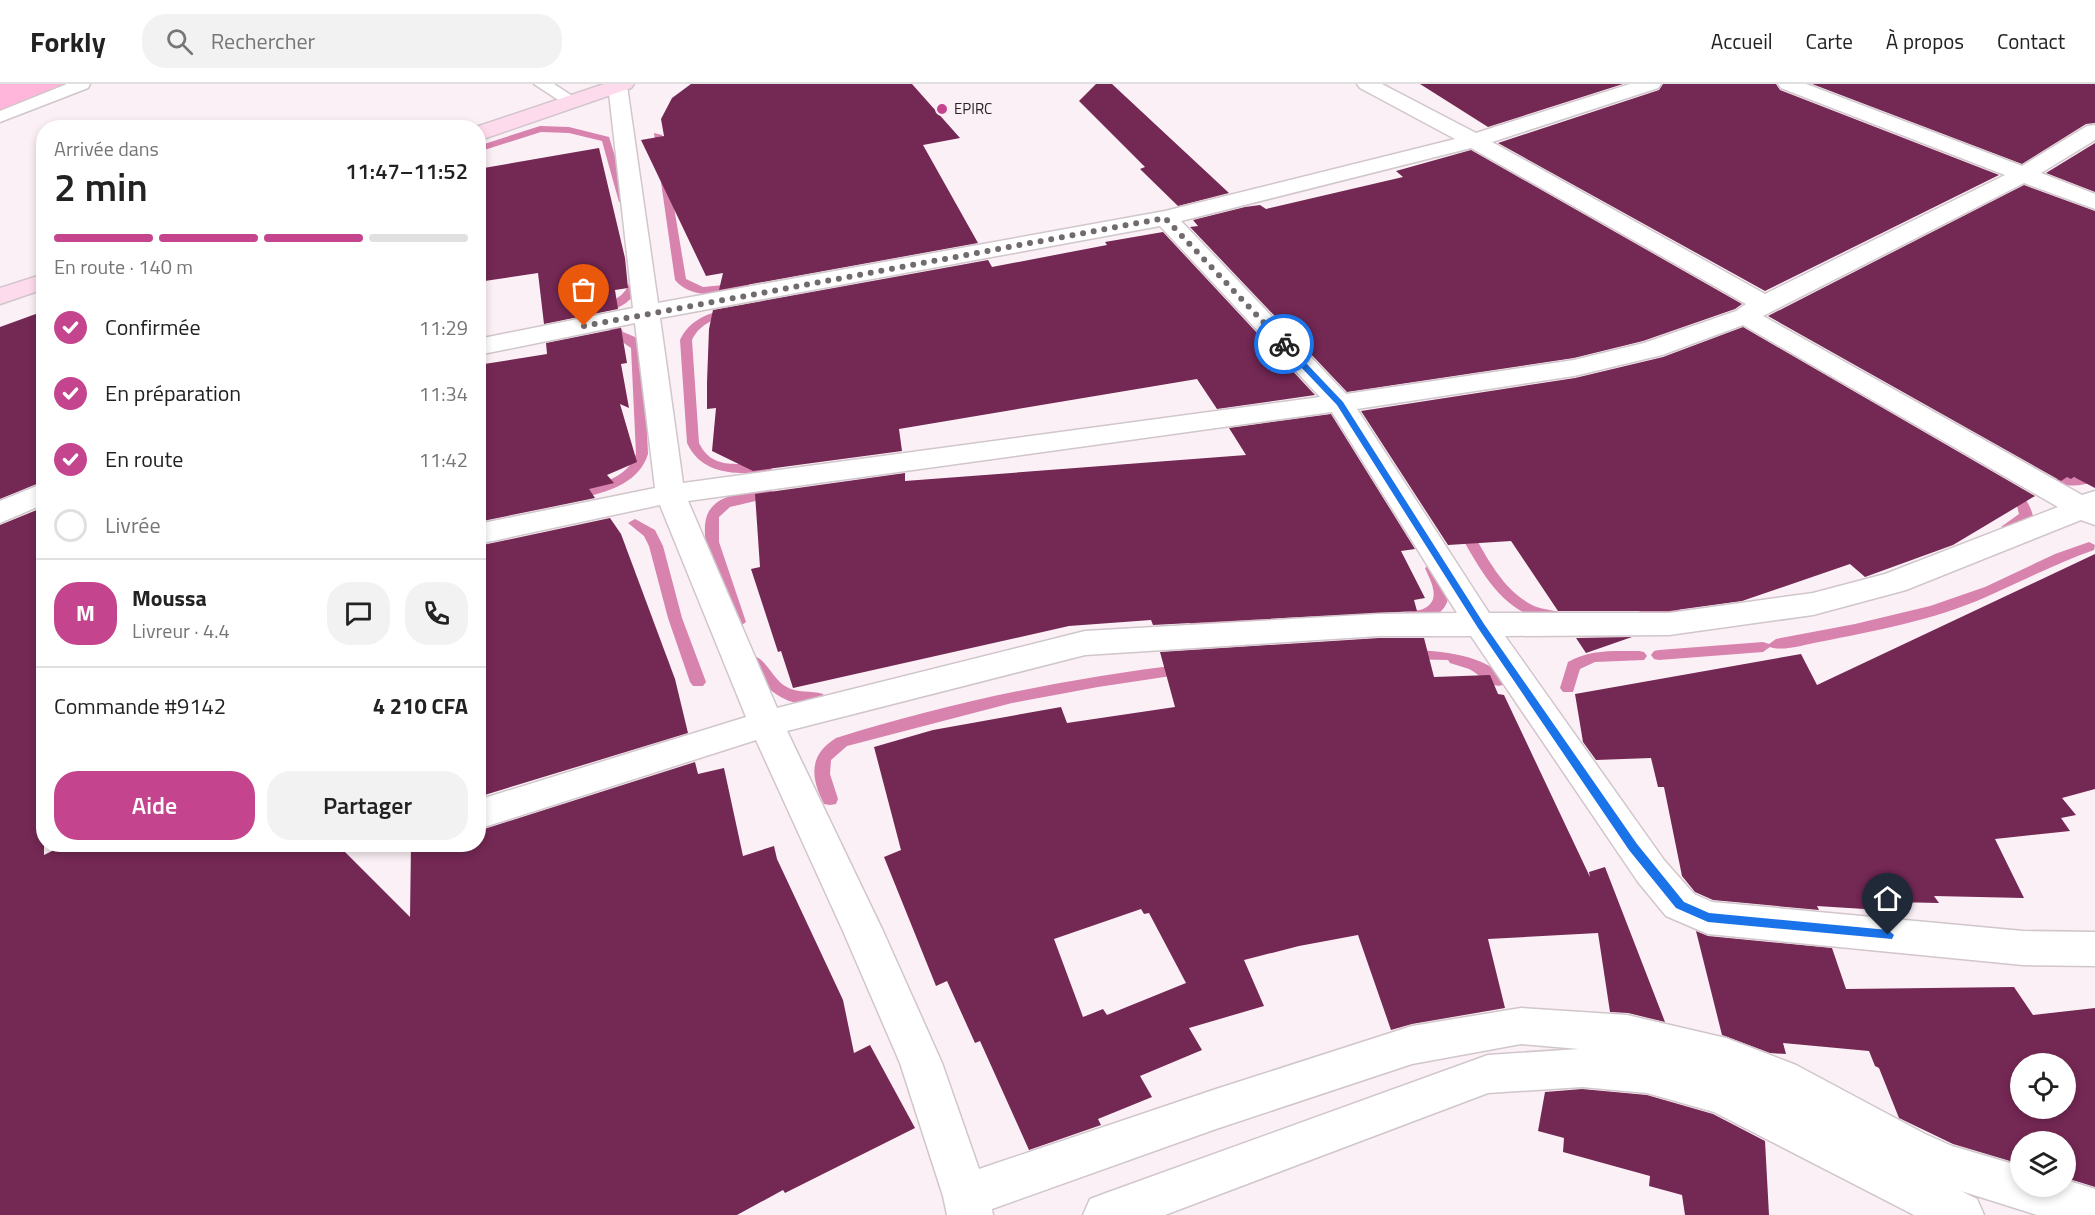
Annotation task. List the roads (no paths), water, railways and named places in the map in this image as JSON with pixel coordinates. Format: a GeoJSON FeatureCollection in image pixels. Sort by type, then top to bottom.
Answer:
{"type":"FeatureCollection","features":[{"type":"Feature","properties":{"kind":"main road"},"geometry":{"type":"LineString","coordinates":[[486,130],[620,85]]}},
{"type":"Feature","properties":{"kind":"main road"},"geometry":{"type":"LineString","coordinates":[[0,296],[36,284]]}},
{"type":"Feature","properties":{"kind":"street"},"geometry":{"type":"LineString","coordinates":[[1367,84],[1474,141],[1754,310],[2091,508]]}},
{"type":"Feature","properties":{"kind":"street"},"geometry":{"type":"LineString","coordinates":[[486,345],[646,313],[1165,218],[1474,141],[1651,84]]}},
{"type":"Feature","properties":{"kind":"street"},"geometry":{"type":"LineString","coordinates":[[1788,84],[2095,202]]}},
{"type":"Feature","properties":{"kind":"street"},"geometry":{"type":"LineString","coordinates":[[620,85],[646,313],[670,494],[765,724],[863,931],[921,1063],[968,1206],[1216,1109],[1412,1045],[1521,1026],[1627,1034],[1726,1057],[1781,1079],[1909,1149],[1949,1166],[2095,1211]]}},
{"type":"Feature","properties":{"kind":"street"},"geometry":{"type":"LineString","coordinates":[[486,532],[670,494],[1340,403],[1574,368],[1653,349],[1754,310],[2024,174],[2095,131]]}},
{"type":"Feature","properties":{"kind":"street"},"geometry":{"type":"LineString","coordinates":[[1165,218],[1340,403],[1481,626],[1639,855],[1680,905],[1708,918],[2022,948],[2095,949]]}},
{"type":"Feature","properties":{"kind":"street"},"geometry":{"type":"LineString","coordinates":[[0,513],[36,496]]}},
{"type":"Feature","properties":{"kind":"street"},"geometry":{"type":"LineString","coordinates":[[486,812],[765,724],[1086,643],[1379,625],[1669,624],[1813,604],[1895,582],[2091,508]]}},
{"type":"Feature","properties":{"kind":"street"},"geometry":{"type":"LineString","coordinates":[[1106,1215],[1488,1074],[1582,1068],[1647,1074],[1722,1094],[1961,1215]]}},
{"type":"Feature","properties":{"kind":"lane"},"geometry":{"type":"LineString","coordinates":[[0,117],[82,84]]}},
{"type":"Feature","properties":{"kind":"lane"},"geometry":{"type":"LineString","coordinates":[[542,84],[572,101]]}},
{"type":"Feature","properties":{"kind":"waterway"},"geometry":{"type":"LineString","coordinates":[[486,146],[540,129],[569,130],[606,139],[624,202]]}},
{"type":"Feature","properties":{"kind":"waterway"},"geometry":{"type":"LineString","coordinates":[[657,135],[681,280],[687,286],[703,291],[745,286]]}},
{"type":"Feature","properties":{"kind":"waterway"},"geometry":{"type":"LineString","coordinates":[[600,309],[626,297],[636,284],[636,276]]}},
{"type":"Feature","properties":{"kind":"waterway"},"geometry":{"type":"LineString","coordinates":[[730,311],[710,317],[698,324],[686,340],[693,443],[697,452],[713,464],[734,469],[765,468]]}},
{"type":"Feature","properties":{"kind":"waterway"},"geometry":{"type":"LineString","coordinates":[[586,493],[628,475],[639,462],[642,454],[637,347],[631,340],[617,334],[616,328]]}},
{"type":"Feature","properties":{"kind":"waterway"},"geometry":{"type":"LineString","coordinates":[[2062,480],[2080,482],[2095,478]]}},
{"type":"Feature","properties":{"kind":"waterway"},"geometry":{"type":"LineString","coordinates":[[2008,527],[2026,516],[2023,505],[2011,493]]}},
{"type":"Feature","properties":{"kind":"waterway"},"geometry":{"type":"LineString","coordinates":[[739,622],[717,559],[711,528],[713,517],[717,510],[725,504],[767,494]]}},
{"type":"Feature","properties":{"kind":"waterway"},"geometry":{"type":"LineString","coordinates":[[635,523],[650,533],[656,546],[675,618],[698,682]]}},
{"type":"Feature","properties":{"kind":"waterway"},"geometry":{"type":"LineString","coordinates":[[1463,528],[1490,572],[1512,598],[1541,614],[1559,617]]}},
{"type":"Feature","properties":{"kind":"waterway"},"geometry":{"type":"LineString","coordinates":[[2060,557],[2089,547]]}},
{"type":"Feature","properties":{"kind":"waterway"},"geometry":{"type":"LineString","coordinates":[[1992,588],[2053,561]]}},
{"type":"Feature","properties":{"kind":"waterway"},"geometry":{"type":"LineString","coordinates":[[1411,616],[1428,614],[1439,605],[1442,590],[1432,568]]}},
{"type":"Feature","properties":{"kind":"waterway"},"geometry":{"type":"LineString","coordinates":[[1776,644],[1908,617],[1985,592]]}},
{"type":"Feature","properties":{"kind":"waterway"},"geometry":{"type":"LineString","coordinates":[[1643,614],[1676,612]]}},
{"type":"Feature","properties":{"kind":"waterway"},"geometry":{"type":"LineString","coordinates":[[1321,616],[1375,616]]}},
{"type":"Feature","properties":{"kind":"waterway"},"geometry":{"type":"LineString","coordinates":[[1195,625],[1270,618]]}},
{"type":"Feature","properties":{"kind":"waterway"},"geometry":{"type":"LineString","coordinates":[[1659,655],[1763,647]]}},
{"type":"Feature","properties":{"kind":"waterway"},"geometry":{"type":"LineString","coordinates":[[1410,655],[1443,656]]}},
{"type":"Feature","properties":{"kind":"waterway"},"geometry":{"type":"LineString","coordinates":[[1568,688],[1573,666],[1585,659],[1639,656]]}},
{"type":"Feature","properties":{"kind":"waterway"},"geometry":{"type":"LineString","coordinates":[[1455,659],[1476,666],[1498,681]]}},
{"type":"Feature","properties":{"kind":"waterway"},"geometry":{"type":"LineString","coordinates":[[754,661],[766,679],[779,690],[796,696],[818,698]]}},
{"type":"Feature","properties":{"kind":"waterway"},"geometry":{"type":"LineString","coordinates":[[830,799],[822,774],[823,760],[833,748],[842,742],[927,718],[1012,698],[1098,681],[1186,669]]}},
{"type":"Feature","properties":{"kind":"place","name":"EPIRC"},"geometry":{"type":"Point","coordinates":[942,109]}}]}
